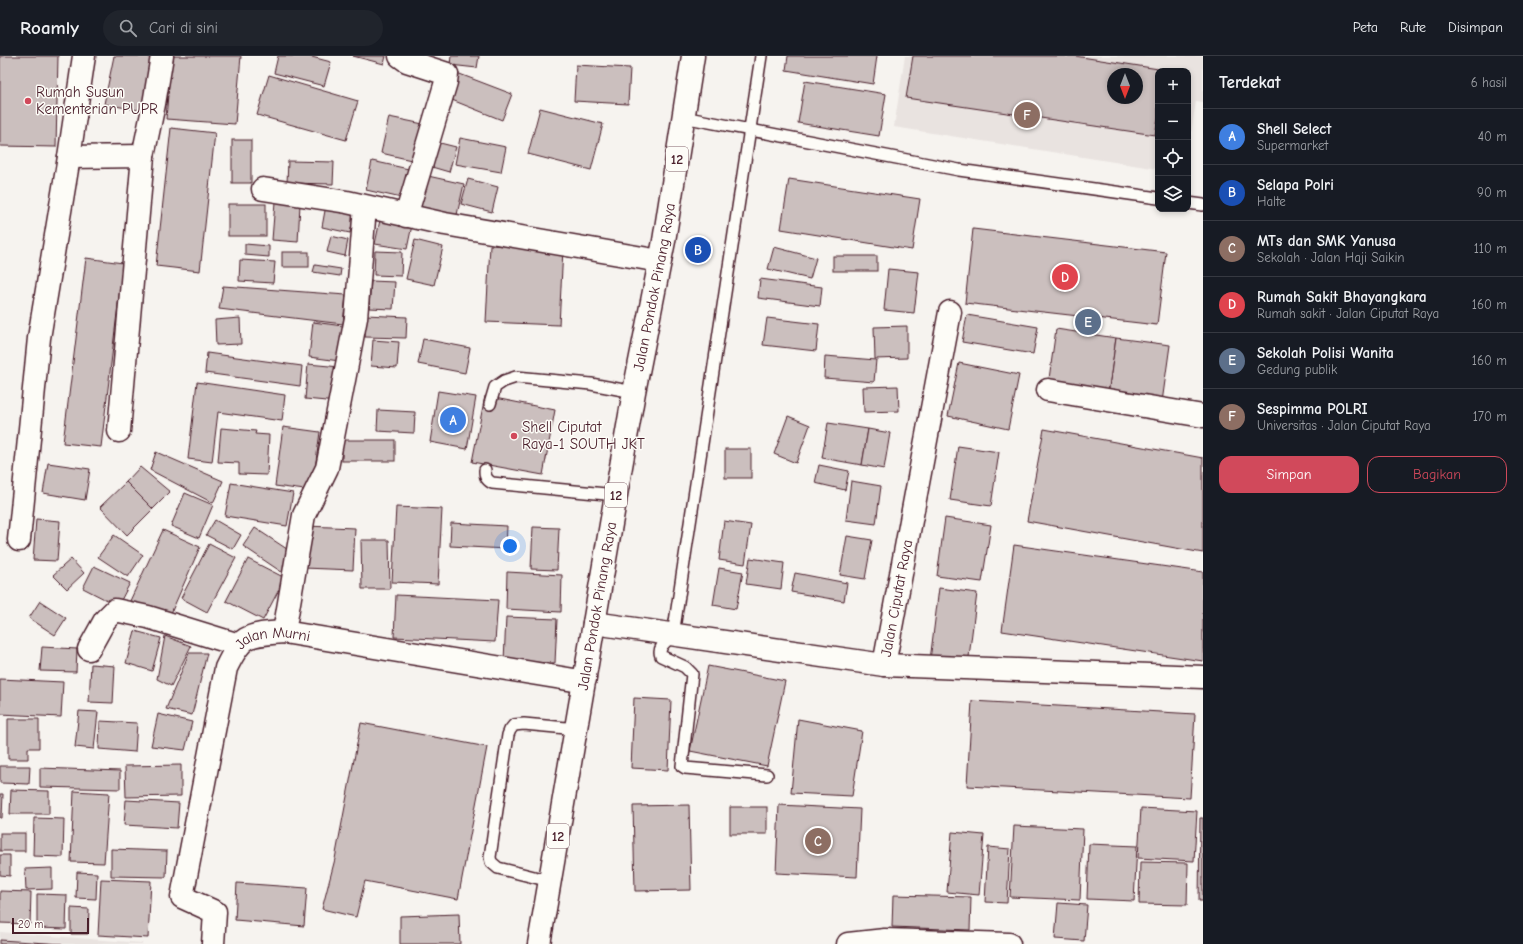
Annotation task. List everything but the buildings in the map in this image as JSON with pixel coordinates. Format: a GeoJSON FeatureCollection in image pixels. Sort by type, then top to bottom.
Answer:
{"type":"FeatureCollection","features":[{"type":"Feature","properties":{"kind":"main road"},"geometry":{"type":"LineString","coordinates":[[19,540],[39,338],[84,56]]}},
{"type":"Feature","properties":{"kind":"main road"},"geometry":{"type":"LineString","coordinates":[[119,431],[143,156],[162,56]]}},
{"type":"Feature","properties":{"kind":"main road"},"geometry":{"type":"LineString","coordinates":[[400,56],[407,61],[442,71],[446,74],[446,82],[406,216]]}},
{"type":"Feature","properties":{"kind":"main road","name":"Jalan Pondok Pinang Raya"},"geometry":{"type":"LineString","coordinates":[[540,944],[634,392],[660,261],[693,56]]}},
{"type":"Feature","properties":{"kind":"main road"},"geometry":{"type":"LineString","coordinates":[[69,157],[143,156]]}},
{"type":"Feature","properties":{"kind":"main road"},"geometry":{"type":"LineString","coordinates":[[264,189],[347,202],[445,224],[660,261]]}},
{"type":"Feature","properties":{"kind":"main road"},"geometry":{"type":"LineString","coordinates":[[284,632],[304,514],[327,468],[354,325],[365,206]]}},
{"type":"Feature","properties":{"kind":"main road","name":"Jalan Ciputat Raya"},"geometry":{"type":"LineString","coordinates":[[950,312],[884,665],[1203,677]]}},
{"type":"Feature","properties":{"kind":"main road"},"geometry":{"type":"LineString","coordinates":[[1048,390],[1203,416]]}},
{"type":"Feature","properties":{"kind":"main road"},"geometry":{"type":"LineString","coordinates":[[88,649],[105,620],[115,610],[148,618],[239,645]]}},
{"type":"Feature","properties":{"kind":"main road"},"geometry":{"type":"LineString","coordinates":[[594,623],[884,665]]}},
{"type":"Feature","properties":{"kind":"main road","name":"Jalan Murni"},"geometry":{"type":"LineString","coordinates":[[213,944],[215,912],[182,897],[226,668],[234,651],[239,645],[254,634],[284,632],[574,680],[585,679]]}},
{"type":"Feature","properties":{"kind":"main road"},"geometry":{"type":"LineString","coordinates":[[848,944],[885,940],[1009,944]]}},
{"type":"Feature","properties":{"kind":"lane"},"geometry":{"type":"LineString","coordinates":[[760,56],[673,634],[660,649],[661,656],[685,667],[692,674],[682,766],[685,768],[767,775]]}},
{"type":"Feature","properties":{"kind":"lane"},"geometry":{"type":"LineString","coordinates":[[683,117],[959,170],[1155,198]]}},
{"type":"Feature","properties":{"kind":"lane"},"geometry":{"type":"LineString","coordinates":[[1191,203],[1203,205]]}},
{"type":"Feature","properties":{"kind":"lane"},"geometry":{"type":"LineString","coordinates":[[490,404],[495,387],[504,381],[516,377],[591,384],[634,392]]}},
{"type":"Feature","properties":{"kind":"lane"},"geometry":{"type":"LineString","coordinates":[[485,470],[487,480],[492,483],[616,495]]}},
{"type":"Feature","properties":{"kind":"lane"},"geometry":{"type":"LineString","coordinates":[[550,881],[498,868],[491,862],[490,857],[508,735],[514,725],[524,724],[577,728]]}},
{"type":"Feature","properties":{"kind":"shaded area"},"geometry":{"type":"Polygon","coordinates":[[[905,56],[1203,56],[1203,102],[1196,101],[1191,133],[1191,68],[1155,68],[1155,169],[894,127],[905,56]]]}},
{"type":"Feature","properties":{"kind":"shaded area"},"geometry":{"type":"Polygon","coordinates":[[[0,932],[142,943],[142,944],[0,944],[0,932]]]}},
{"type":"Feature","properties":{"kind":"place","name":"Rumah Susun Kementerian PUPR"},"geometry":{"type":"Point","coordinates":[28,101]}},
{"type":"Feature","properties":{"kind":"place","name":"Sespimma POLRI"},"geometry":{"type":"Point","coordinates":[1027,115]}},
{"type":"Feature","properties":{"kind":"place","name":"Selapa Polri"},"geometry":{"type":"Point","coordinates":[698,250]}},
{"type":"Feature","properties":{"kind":"place","name":"Rumah Sakit Bhayangkara"},"geometry":{"type":"Point","coordinates":[1065,277]}},
{"type":"Feature","properties":{"kind":"place","name":"Sekolah Polisi Wanita"},"geometry":{"type":"Point","coordinates":[1088,322]}},
{"type":"Feature","properties":{"kind":"place","name":"Shell Select"},"geometry":{"type":"Point","coordinates":[453,420]}},
{"type":"Feature","properties":{"kind":"place","name":"Shell Ciputat Raya-1 SOUTH JKT"},"geometry":{"type":"Point","coordinates":[514,436]}},
{"type":"Feature","properties":{"kind":"place","name":"MTs dan SMK Yanusa"},"geometry":{"type":"Point","coordinates":[818,841]}}]}
